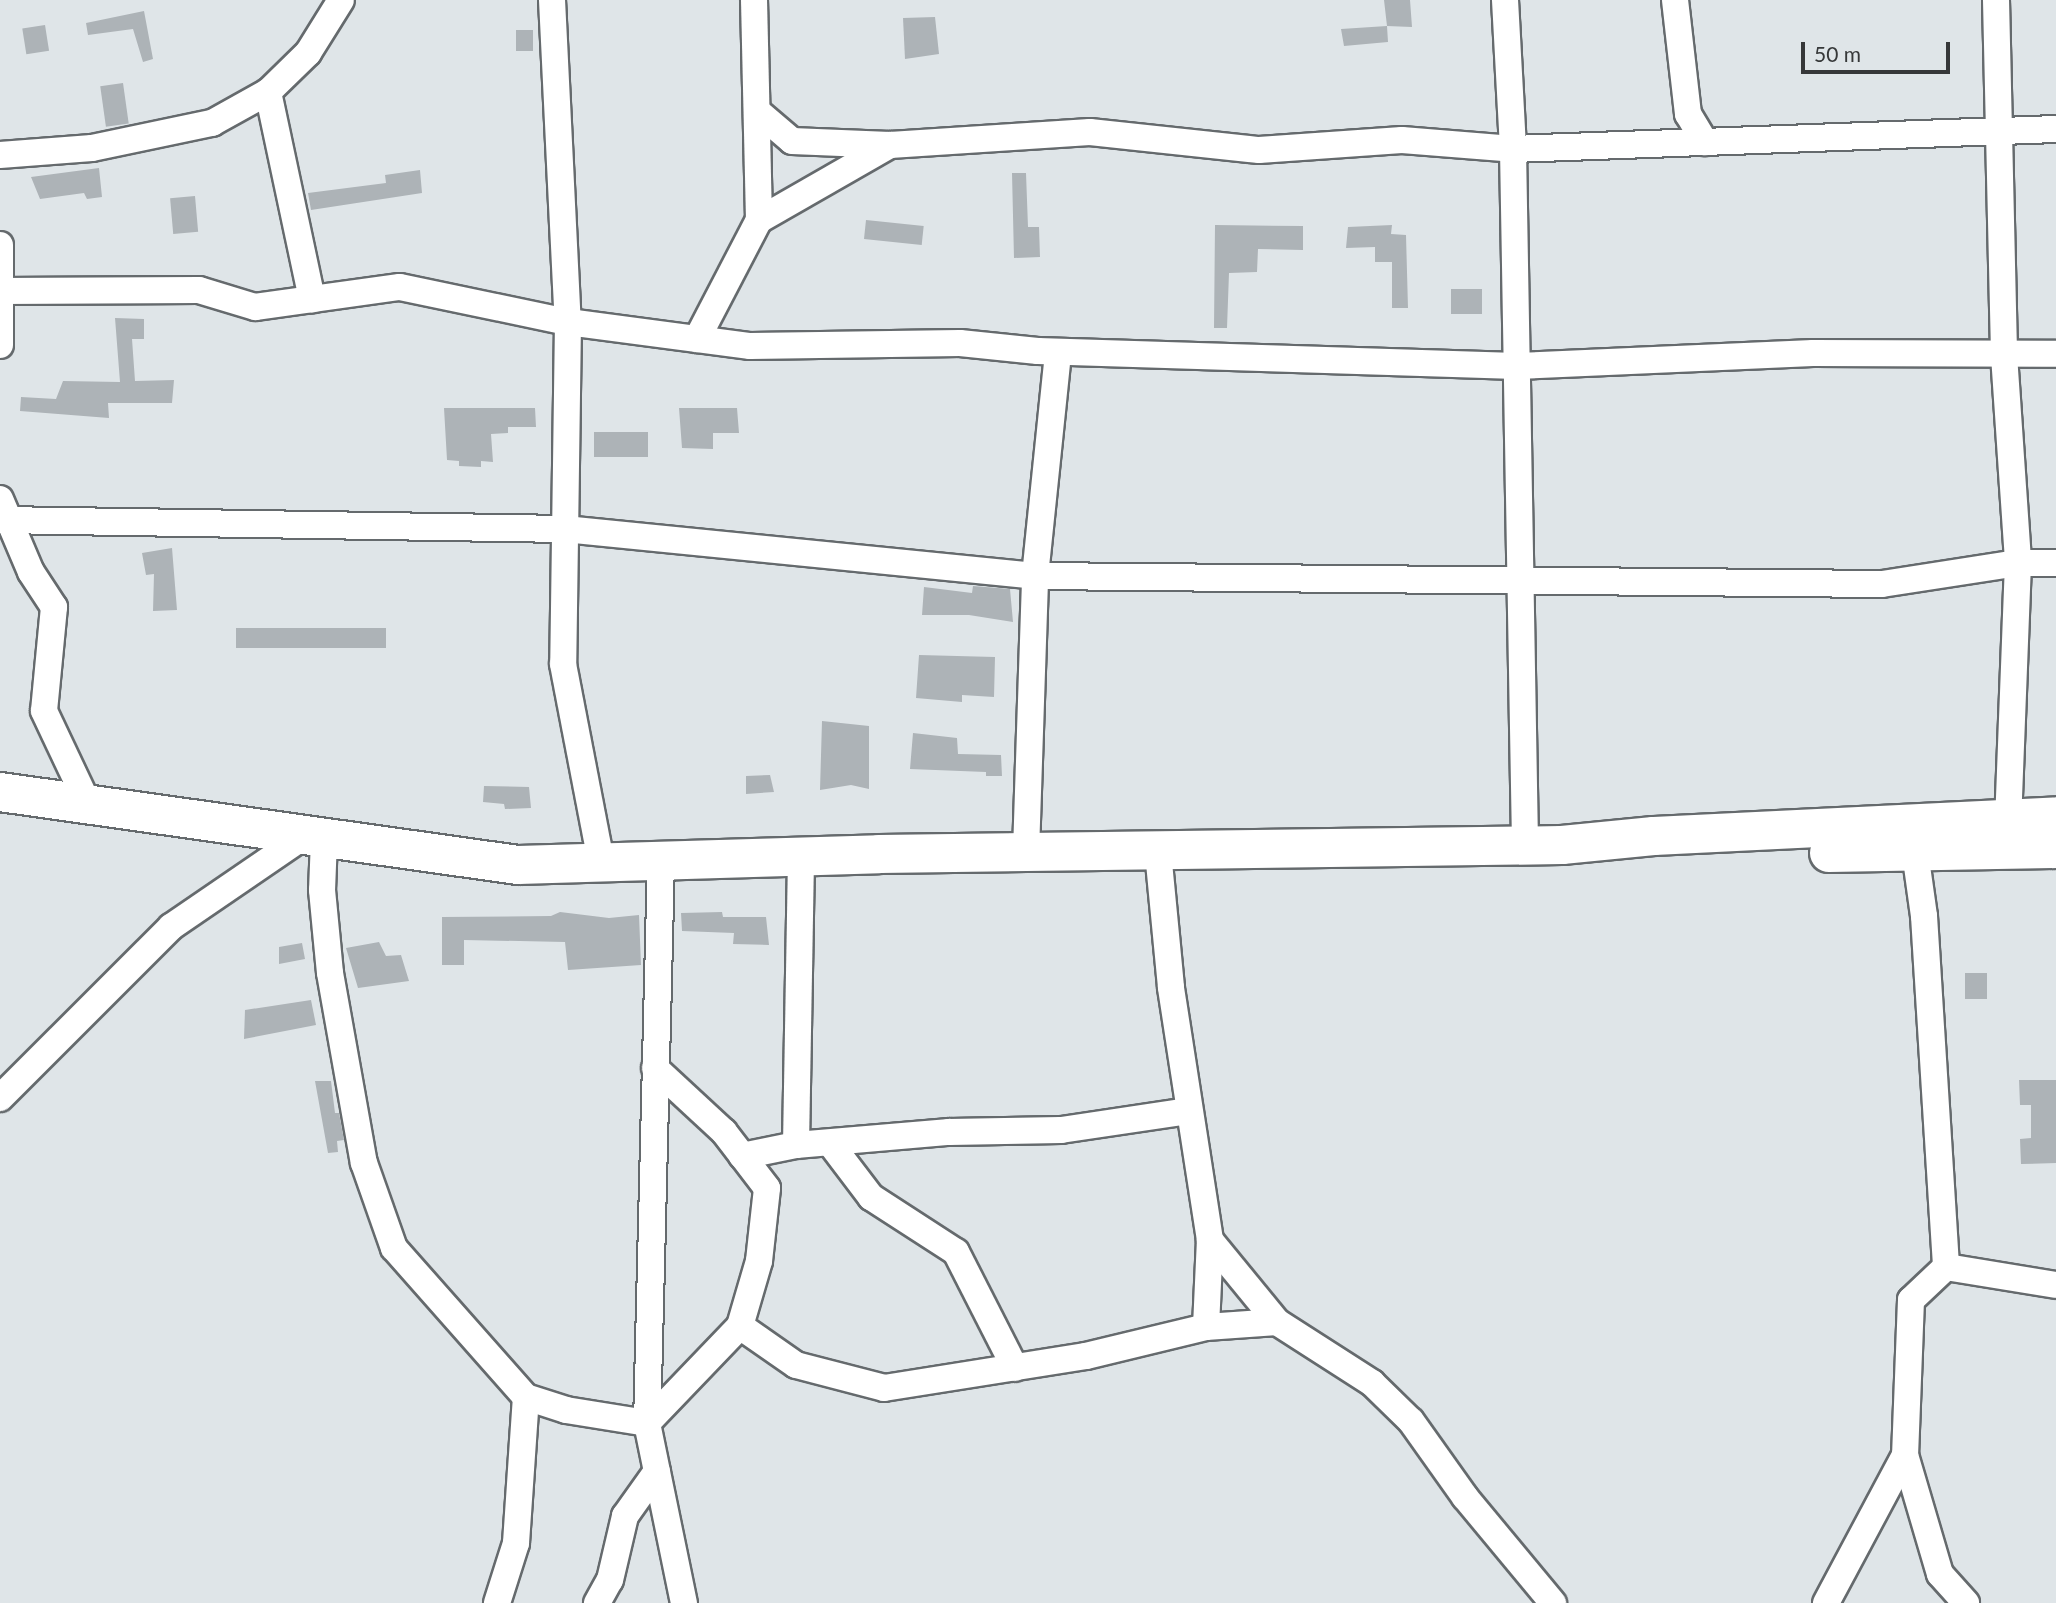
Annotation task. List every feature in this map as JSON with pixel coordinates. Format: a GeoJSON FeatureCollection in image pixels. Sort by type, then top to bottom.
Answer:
{"type":"FeatureCollection","features":[{"type":"Feature","properties":{"kind":"highway"},"geometry":{"type":"LineString","coordinates":[[0,792],[518,865],[801,856],[1544,846],[1654,836],[2056,816]]}},
{"type":"Feature","properties":{"kind":"highway"},"geometry":{"type":"LineString","coordinates":[[1544,846],[1653,856],[2056,849]]}},
{"type":"Feature","properties":{"kind":"street"},"geometry":{"type":"LineString","coordinates":[[0,155],[92,148],[212,123],[268,92],[308,53],[341,0]]}},
{"type":"Feature","properties":{"kind":"street"},"geometry":{"type":"LineString","coordinates":[[552,0],[568,322],[563,664],[601,862]]}},
{"type":"Feature","properties":{"kind":"street"},"geometry":{"type":"LineString","coordinates":[[697,339],[759,220],[754,0]]}},
{"type":"Feature","properties":{"kind":"street"},"geometry":{"type":"LineString","coordinates":[[1506,0],[1513,149],[1521,580],[1544,846]]}},
{"type":"Feature","properties":{"kind":"street"},"geometry":{"type":"LineString","coordinates":[[1675,0],[1688,114],[1705,142]]}},
{"type":"Feature","properties":{"kind":"street"},"geometry":{"type":"LineString","coordinates":[[1996,0],[2004,355],[2018,563],[2008,819]]}},
{"type":"Feature","properties":{"kind":"street"},"geometry":{"type":"LineString","coordinates":[[268,92],[312,299]]}},
{"type":"Feature","properties":{"kind":"street"},"geometry":{"type":"LineString","coordinates":[[757,111],[792,141],[890,145],[1090,132],[1259,150],[1402,140],[1513,149],[2056,129]]}},
{"type":"Feature","properties":{"kind":"street"},"geometry":{"type":"LineString","coordinates":[[759,220],[890,145]]}},
{"type":"Feature","properties":{"kind":"street"},"geometry":{"type":"LineString","coordinates":[[0,244],[0,345]]}},
{"type":"Feature","properties":{"kind":"street"},"geometry":{"type":"LineString","coordinates":[[0,291],[200,290],[255,307],[400,287],[568,322],[750,346],[960,343],[1058,352],[1517,366],[1813,353],[2056,354]]}},
{"type":"Feature","properties":{"kind":"street"},"geometry":{"type":"LineString","coordinates":[[1026,852],[1034,576],[1058,352]]}},
{"type":"Feature","properties":{"kind":"street"},"geometry":{"type":"LineString","coordinates":[[89,806],[44,711],[54,607],[31,572],[3,513],[565,529],[1034,576],[1882,584],[2018,563],[2056,563]]}},
{"type":"Feature","properties":{"kind":"street"},"geometry":{"type":"LineString","coordinates":[[0,1098],[171,927],[314,837],[330,973],[364,1163],[394,1248],[526,1396],[566,1410],[647,1423]]}},
{"type":"Feature","properties":{"kind":"street"},"geometry":{"type":"LineString","coordinates":[[1158,851],[1188,1111],[1210,1240],[1206,1327]]}},
{"type":"Feature","properties":{"kind":"street"},"geometry":{"type":"LineString","coordinates":[[1915,852],[1924,916],[1946,1267]]}},
{"type":"Feature","properties":{"kind":"street"},"geometry":{"type":"LineString","coordinates":[[796,1145],[801,856]]}},
{"type":"Feature","properties":{"kind":"street"},"geometry":{"type":"LineString","coordinates":[[661,860],[647,1423],[684,1603]]}},
{"type":"Feature","properties":{"kind":"street"},"geometry":{"type":"LineString","coordinates":[[647,1423],[740,1326],[760,1261],[767,1188],[724,1132],[655,1068]]}},
{"type":"Feature","properties":{"kind":"street"},"geometry":{"type":"LineString","coordinates":[[742,1156],[796,1145],[949,1132],[1061,1130],[1188,1111]]}},
{"type":"Feature","properties":{"kind":"street"},"geometry":{"type":"LineString","coordinates":[[830,1143],[871,1197],[956,1252],[1015,1368]]}},
{"type":"Feature","properties":{"kind":"street"},"geometry":{"type":"LineString","coordinates":[[1210,1240],[1277,1322],[1372,1383],[1411,1422],[1465,1497],[1553,1603]]}},
{"type":"Feature","properties":{"kind":"street"},"geometry":{"type":"LineString","coordinates":[[1946,1267],[2056,1285]]}},
{"type":"Feature","properties":{"kind":"street"},"geometry":{"type":"LineString","coordinates":[[1946,1267],[1911,1300],[1905,1455],[1940,1574],[1966,1603]]}},
{"type":"Feature","properties":{"kind":"street"},"geometry":{"type":"LineString","coordinates":[[740,1326],[796,1365],[884,1388],[1015,1368],[1206,1327],[1277,1322]]}},
{"type":"Feature","properties":{"kind":"street"},"geometry":{"type":"LineString","coordinates":[[497,1603],[516,1543],[526,1396]]}},
{"type":"Feature","properties":{"kind":"street"},"geometry":{"type":"LineString","coordinates":[[1826,1603],[1905,1455]]}},
{"type":"Feature","properties":{"kind":"street"},"geometry":{"type":"LineString","coordinates":[[597,1603],[610,1580],[625,1516],[657,1471]]}},
{"type":"Feature","properties":{"kind":"building"},"geometry":{"type":"Polygon","coordinates":[[[1384,0],[1410,0],[1412,27],[1387,26],[1384,0]]]}},
{"type":"Feature","properties":{"kind":"building"},"geometry":{"type":"Polygon","coordinates":[[[144,11],[153,59],[143,62],[133,29],[88,35],[86,23],[144,11]]]}},
{"type":"Feature","properties":{"kind":"building"},"geometry":{"type":"Polygon","coordinates":[[[935,17],[939,54],[905,59],[903,18],[935,17]]]}},
{"type":"Feature","properties":{"kind":"building"},"geometry":{"type":"Polygon","coordinates":[[[45,25],[49,51],[26,54],[22,29],[45,25]]]}},
{"type":"Feature","properties":{"kind":"building"},"geometry":{"type":"Polygon","coordinates":[[[1387,26],[1388,42],[1344,46],[1341,29],[1387,26]]]}},
{"type":"Feature","properties":{"kind":"building"},"geometry":{"type":"Polygon","coordinates":[[[516,30],[533,30],[533,51],[516,51],[516,30]]]}},
{"type":"Feature","properties":{"kind":"building"},"geometry":{"type":"Polygon","coordinates":[[[123,83],[129,124],[106,127],[100,86],[123,83]]]}},
{"type":"Feature","properties":{"kind":"building"},"geometry":{"type":"Polygon","coordinates":[[[99,168],[102,197],[87,199],[84,193],[40,199],[31,177],[99,168]]]}},
{"type":"Feature","properties":{"kind":"building"},"geometry":{"type":"Polygon","coordinates":[[[420,170],[422,193],[311,210],[308,193],[386,183],[385,175],[420,170]]]}},
{"type":"Feature","properties":{"kind":"building"},"geometry":{"type":"Polygon","coordinates":[[[1012,173],[1026,173],[1028,227],[1039,227],[1040,257],[1014,258],[1012,173]]]}},
{"type":"Feature","properties":{"kind":"building"},"geometry":{"type":"Polygon","coordinates":[[[195,196],[198,232],[173,234],[170,198],[195,196]]]}},
{"type":"Feature","properties":{"kind":"building"},"geometry":{"type":"Polygon","coordinates":[[[866,220],[924,226],[922,245],[864,239],[866,220]]]}},
{"type":"Feature","properties":{"kind":"building"},"geometry":{"type":"Polygon","coordinates":[[[1215,225],[1303,226],[1303,250],[1258,249],[1257,272],[1229,273],[1227,328],[1214,328],[1215,225]]]}},
{"type":"Feature","properties":{"kind":"building"},"geometry":{"type":"Polygon","coordinates":[[[1392,225],[1391,234],[1406,235],[1408,308],[1392,308],[1392,262],[1375,262],[1375,247],[1346,248],[1348,227],[1392,225]]]}},
{"type":"Feature","properties":{"kind":"building"},"geometry":{"type":"Polygon","coordinates":[[[1451,289],[1482,289],[1482,314],[1451,314],[1451,289]]]}},
{"type":"Feature","properties":{"kind":"building"},"geometry":{"type":"Polygon","coordinates":[[[115,318],[144,319],[144,339],[132,339],[135,381],[174,380],[172,403],[108,403],[109,418],[20,411],[21,397],[56,399],[63,381],[120,382],[115,318]]]}},
{"type":"Feature","properties":{"kind":"building"},"geometry":{"type":"Polygon","coordinates":[[[444,408],[535,408],[536,427],[508,427],[508,433],[491,434],[493,462],[481,461],[481,467],[459,466],[459,461],[447,460],[444,408]]]}},
{"type":"Feature","properties":{"kind":"building"},"geometry":{"type":"Polygon","coordinates":[[[679,408],[737,408],[739,433],[713,433],[713,449],[682,448],[679,408]]]}},
{"type":"Feature","properties":{"kind":"building"},"geometry":{"type":"Polygon","coordinates":[[[594,432],[648,432],[648,457],[594,457],[594,432]]]}},
{"type":"Feature","properties":{"kind":"building"},"geometry":{"type":"Polygon","coordinates":[[[172,548],[177,610],[153,611],[154,574],[146,575],[142,553],[172,548]]]}},
{"type":"Feature","properties":{"kind":"building"},"geometry":{"type":"Polygon","coordinates":[[[973,586],[1010,589],[1013,622],[969,615],[922,615],[924,587],[972,593],[973,586]]]}},
{"type":"Feature","properties":{"kind":"building"},"geometry":{"type":"Polygon","coordinates":[[[236,628],[386,628],[386,648],[236,648],[236,628]]]}},
{"type":"Feature","properties":{"kind":"building"},"geometry":{"type":"Polygon","coordinates":[[[919,655],[995,657],[994,697],[962,695],[962,702],[916,698],[919,655]]]}},
{"type":"Feature","properties":{"kind":"building"},"geometry":{"type":"Polygon","coordinates":[[[822,721],[869,726],[869,789],[851,785],[820,790],[822,721]]]}},
{"type":"Feature","properties":{"kind":"building"},"geometry":{"type":"Polygon","coordinates":[[[913,733],[957,738],[958,754],[1001,755],[1002,776],[986,776],[986,772],[910,769],[913,733]]]}},
{"type":"Feature","properties":{"kind":"building"},"geometry":{"type":"Polygon","coordinates":[[[770,775],[774,792],[746,794],[746,776],[770,775]]]}},
{"type":"Feature","properties":{"kind":"building"},"geometry":{"type":"Polygon","coordinates":[[[484,786],[529,787],[531,808],[505,809],[504,804],[483,802],[484,786]]]}},
{"type":"Feature","properties":{"kind":"building"},"geometry":{"type":"Polygon","coordinates":[[[560,912],[609,918],[639,915],[641,965],[568,970],[565,942],[464,940],[464,965],[442,965],[442,917],[551,916],[560,912]]]}},
{"type":"Feature","properties":{"kind":"building"},"geometry":{"type":"Polygon","coordinates":[[[722,912],[723,917],[766,917],[769,945],[733,944],[734,933],[682,931],[681,913],[722,912]]]}},
{"type":"Feature","properties":{"kind":"building"},"geometry":{"type":"Polygon","coordinates":[[[379,942],[386,956],[401,955],[409,981],[358,988],[346,948],[379,942]]]}},
{"type":"Feature","properties":{"kind":"building"},"geometry":{"type":"Polygon","coordinates":[[[302,943],[305,959],[279,964],[279,947],[302,943]]]}},
{"type":"Feature","properties":{"kind":"building"},"geometry":{"type":"Polygon","coordinates":[[[1965,973],[1987,973],[1987,999],[1965,999],[1965,973]]]}},
{"type":"Feature","properties":{"kind":"building"},"geometry":{"type":"Polygon","coordinates":[[[311,1000],[316,1025],[244,1039],[245,1010],[311,1000]]]}},
{"type":"Feature","properties":{"kind":"building"},"geometry":{"type":"Polygon","coordinates":[[[2019,1080],[2056,1080],[2056,1163],[2021,1164],[2020,1139],[2031,1138],[2031,1105],[2020,1105],[2019,1080]]]}},
{"type":"Feature","properties":{"kind":"building"},"geometry":{"type":"Polygon","coordinates":[[[315,1081],[331,1081],[335,1113],[339,1113],[344,1140],[337,1141],[338,1152],[328,1153],[315,1081]]]}}]}
